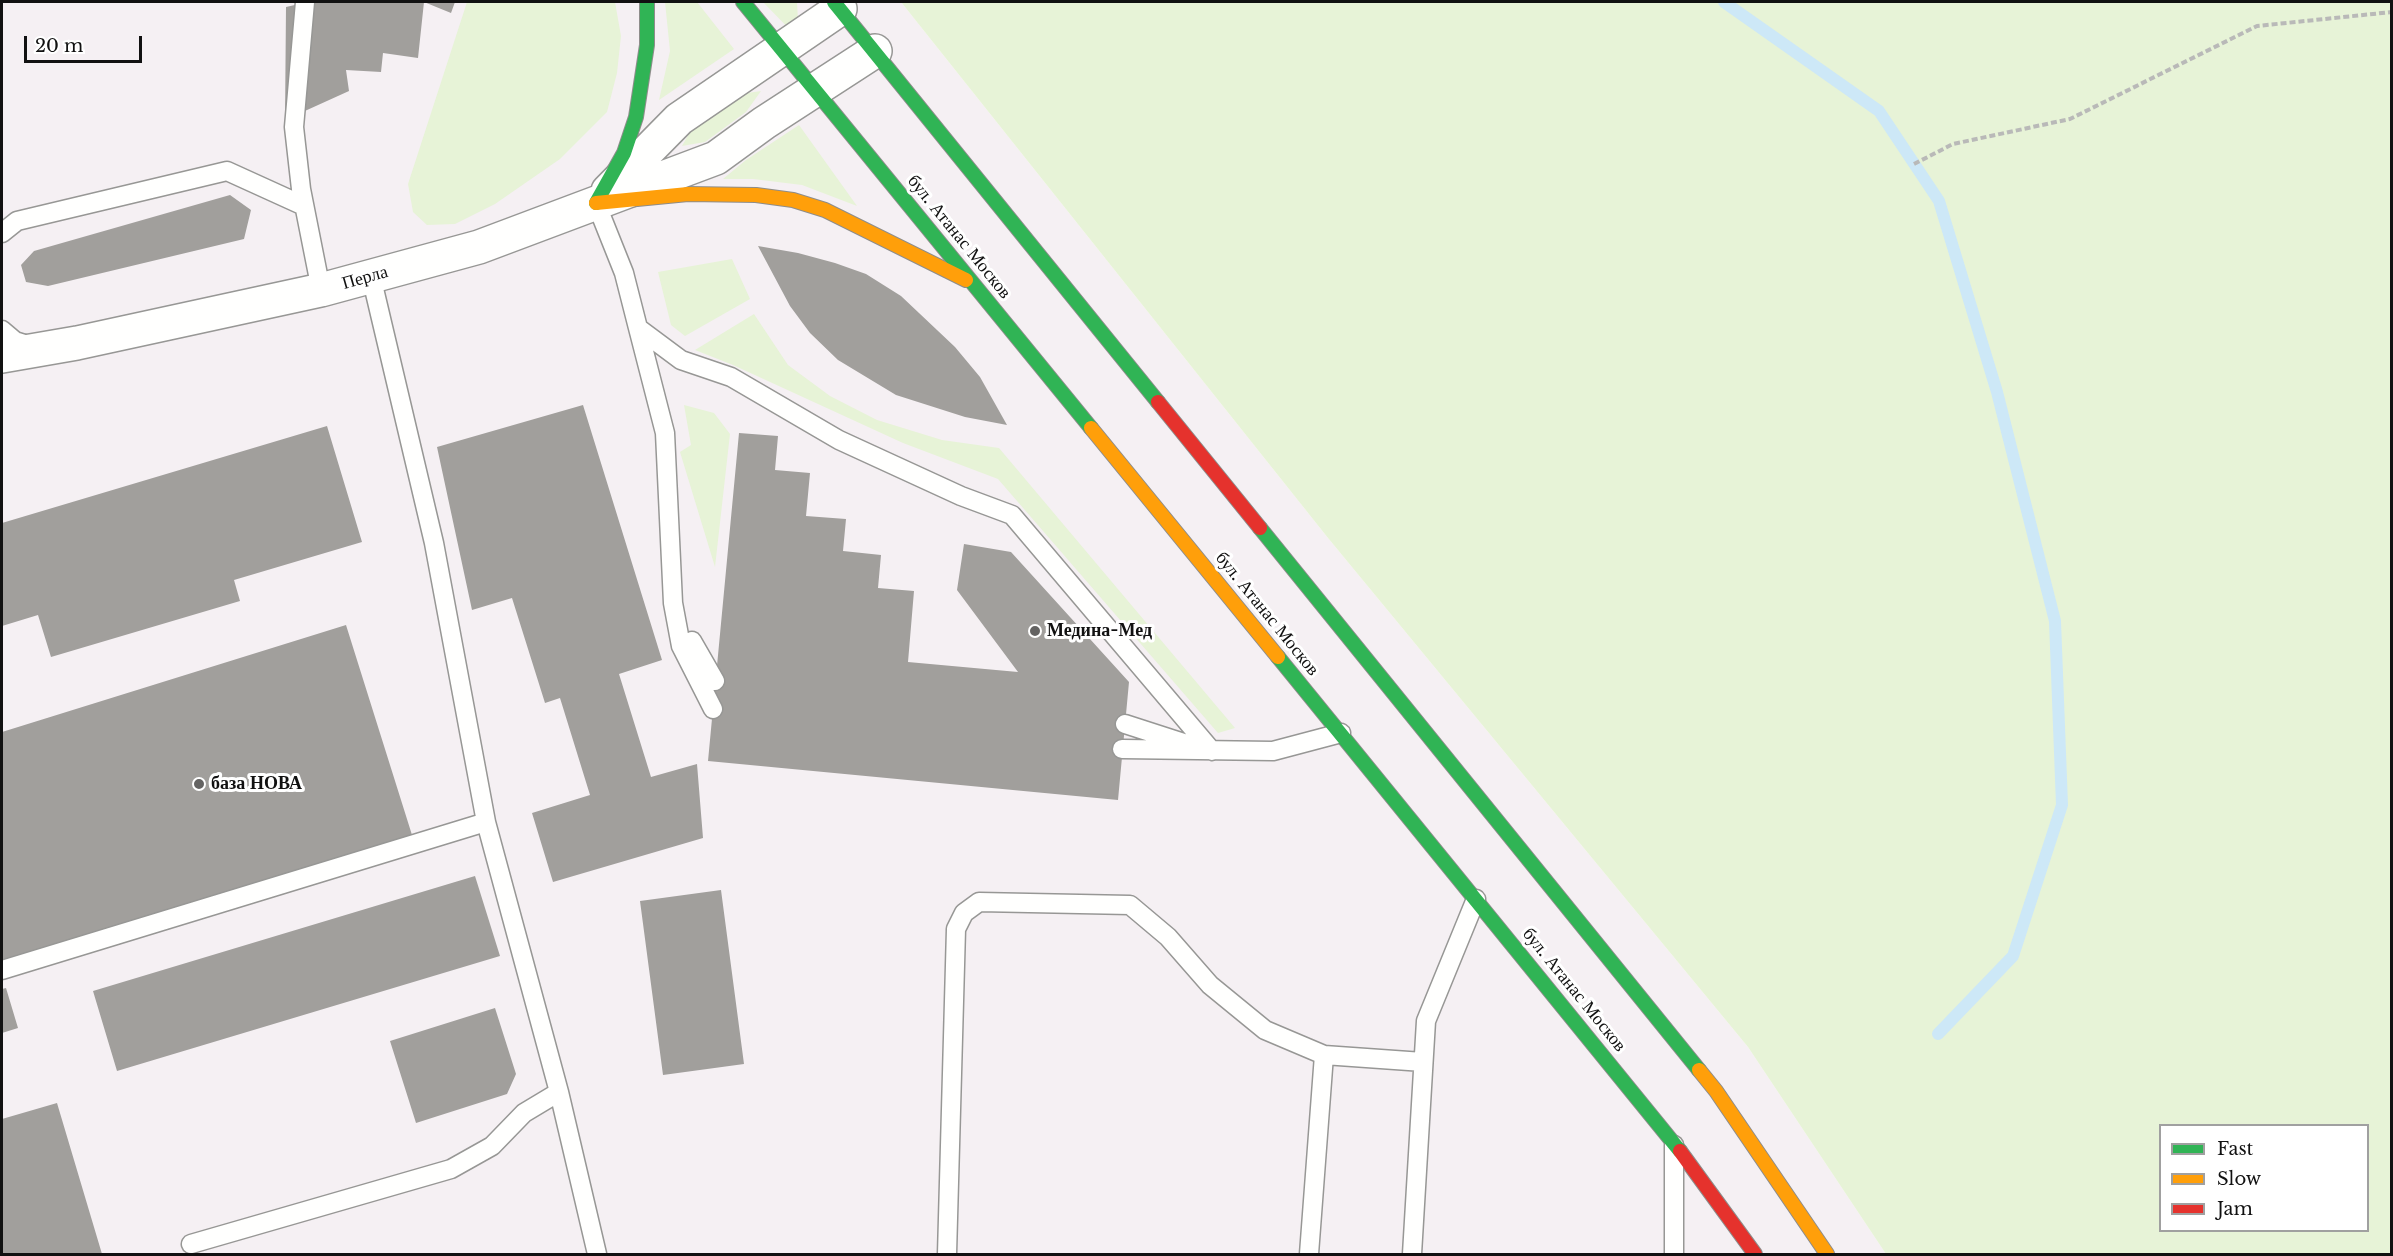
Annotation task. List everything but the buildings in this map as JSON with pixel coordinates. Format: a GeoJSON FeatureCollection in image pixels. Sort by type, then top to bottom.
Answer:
{"type":"FeatureCollection","features":[{"type":"Feature","properties":{"kind":"main road"},"geometry":{"type":"LineString","coordinates":[[596,203],[624,153],[636,117],[647,45],[647,2]]}},
{"type":"Feature","properties":{"kind":"main road","name":"бул. Атанас Москов"},"geometry":{"type":"LineString","coordinates":[[743,2],[1674,1143],[1755,1254]]}},
{"type":"Feature","properties":{"kind":"main road"},"geometry":{"type":"LineString","coordinates":[[837,5],[1716,1091],[1827,1254]]}},
{"type":"Feature","properties":{"kind":"main road"},"geometry":{"type":"LineString","coordinates":[[596,203],[688,194],[756,195],[793,200],[825,210],[975,285]]}},
{"type":"Feature","properties":{"kind":"street"},"geometry":{"type":"LineString","coordinates":[[596,203],[679,119],[737,78],[783,50],[837,5]]}},
{"type":"Feature","properties":{"kind":"street","name":"Перла"},"geometry":{"type":"LineString","coordinates":[[2,356],[321,290],[479,247],[716,158],[815,89],[875,51]]}},
{"type":"Feature","properties":{"kind":"lane"},"geometry":{"type":"LineString","coordinates":[[305,2],[294,127],[304,206],[321,290]]}},
{"type":"Feature","properties":{"kind":"lane"},"geometry":{"type":"LineString","coordinates":[[2,233],[17,221],[227,171],[304,206]]}},
{"type":"Feature","properties":{"kind":"lane"},"geometry":{"type":"LineString","coordinates":[[596,203],[624,273],[665,433],[673,603],[681,646],[713,709]]}},
{"type":"Feature","properties":{"kind":"lane"},"geometry":{"type":"LineString","coordinates":[[371,276],[434,543],[486,822],[559,1092],[597,1254]]}},
{"type":"Feature","properties":{"kind":"lane"},"geometry":{"type":"LineString","coordinates":[[638,328],[681,360],[731,377],[839,440],[962,496],[1012,515],[1212,752]]}},
{"type":"Feature","properties":{"kind":"lane"},"geometry":{"type":"LineString","coordinates":[[2,330],[15,340],[44,349]]}},
{"type":"Feature","properties":{"kind":"lane"},"geometry":{"type":"LineString","coordinates":[[670,551],[693,646],[716,681]]}},
{"type":"Feature","properties":{"kind":"lane"},"geometry":{"type":"LineString","coordinates":[[1125,724],[1212,752]]}},
{"type":"Feature","properties":{"kind":"lane"},"geometry":{"type":"LineString","coordinates":[[1122,749],[1212,752],[1274,751],[1341,733]]}},
{"type":"Feature","properties":{"kind":"lane"},"geometry":{"type":"LineString","coordinates":[[2,970],[486,822]]}},
{"type":"Feature","properties":{"kind":"lane"},"geometry":{"type":"LineString","coordinates":[[1412,1254],[1426,1021],[1476,899]]}},
{"type":"Feature","properties":{"kind":"lane"},"geometry":{"type":"LineString","coordinates":[[947,1254],[956,929],[959,920],[970,906],[979,902],[1130,905],[1168,937],[1210,985],[1265,1030],[1324,1055],[1423,1062]]}},
{"type":"Feature","properties":{"kind":"lane"},"geometry":{"type":"LineString","coordinates":[[1309,1254],[1324,1055]]}},
{"type":"Feature","properties":{"kind":"lane"},"geometry":{"type":"LineString","coordinates":[[191,1244],[451,1169],[492,1146],[524,1113],[559,1092]]}},
{"type":"Feature","properties":{"kind":"lane"},"geometry":{"type":"LineString","coordinates":[[1674,1143],[1674,1254]]}},
{"type":"Feature","properties":{"kind":"path"},"geometry":{"type":"LineString","coordinates":[[1914,164],[1953,144],[2070,119],[2257,26],[2391,12]]}},
{"type":"Feature","properties":{"kind":"shaded area"},"geometry":{"type":"Polygon","coordinates":[[[2,2],[901,2],[1328,538],[1748,1047],[1886,1254],[2,1254],[2,2]]]}},
{"type":"Feature","properties":{"kind":"green space"},"geometry":{"type":"Polygon","coordinates":[[[467,2],[615,2],[621,36],[617,73],[607,112],[560,159],[495,204],[455,224],[427,225],[413,212],[408,184],[467,2]]]}},
{"type":"Feature","properties":{"kind":"green space"},"geometry":{"type":"Polygon","coordinates":[[[665,2],[697,2],[734,49],[659,100],[670,51],[665,2]]]}},
{"type":"Feature","properties":{"kind":"green space"},"geometry":{"type":"Polygon","coordinates":[[[763,2],[797,2],[799,39],[763,2]]]}},
{"type":"Feature","properties":{"kind":"green space"},"geometry":{"type":"Polygon","coordinates":[[[901,2],[2391,2],[2391,1254],[1886,1254],[1748,1047],[1328,538],[901,2]]]}},
{"type":"Feature","properties":{"kind":"green space"},"geometry":{"type":"Polygon","coordinates":[[[761,91],[746,112],[705,142],[682,146],[695,123],[734,95],[761,91]]]}},
{"type":"Feature","properties":{"kind":"green space"},"geometry":{"type":"Polygon","coordinates":[[[799,125],[857,206],[802,185],[753,179],[723,179],[746,160],[799,125]]]}},
{"type":"Feature","properties":{"kind":"green space"},"geometry":{"type":"Polygon","coordinates":[[[732,259],[750,299],[685,336],[671,325],[658,272],[732,259]]]}},
{"type":"Feature","properties":{"kind":"green space"},"geometry":{"type":"Polygon","coordinates":[[[754,314],[788,365],[830,396],[877,420],[942,440],[999,448],[1235,728],[1218,733],[998,479],[903,443],[733,365],[695,350],[754,314]]]}},
{"type":"Feature","properties":{"kind":"green space"},"geometry":{"type":"Polygon","coordinates":[[[684,405],[714,413],[730,434],[715,567],[680,452],[691,445],[684,405]]]}},
{"type":"Feature","properties":{"kind":"waterway"},"geometry":{"type":"LineString","coordinates":[[1724,2],[1879,111],[1939,201],[1997,392],[2055,621],[2062,805],[2013,956],[1938,1034]]}},
{"type":"Feature","properties":{"kind":"traffic: fast"},"geometry":{"type":"LineString","coordinates":[[596,203],[624,153],[636,117],[647,45],[647,2]]}},
{"type":"Feature","properties":{"kind":"traffic: fast"},"geometry":{"type":"LineString","coordinates":[[743,2],[1091,428]]}},
{"type":"Feature","properties":{"kind":"traffic: fast"},"geometry":{"type":"LineString","coordinates":[[834,2],[1158,402]]}},
{"type":"Feature","properties":{"kind":"traffic: fast"},"geometry":{"type":"LineString","coordinates":[[1260,528],[1699,1070]]}},
{"type":"Feature","properties":{"kind":"traffic: fast"},"geometry":{"type":"LineString","coordinates":[[1278,657],[1680,1151]]}},
{"type":"Feature","properties":{"kind":"traffic: slow"},"geometry":{"type":"LineString","coordinates":[[596,203],[688,194],[756,195],[793,200],[825,210],[966,280]]}},
{"type":"Feature","properties":{"kind":"traffic: slow"},"geometry":{"type":"LineString","coordinates":[[1091,428],[1278,657]]}},
{"type":"Feature","properties":{"kind":"traffic: slow"},"geometry":{"type":"LineString","coordinates":[[1699,1070],[1716,1091],[1827,1254]]}},
{"type":"Feature","properties":{"kind":"traffic: jam"},"geometry":{"type":"LineString","coordinates":[[1158,402],[1260,528]]}},
{"type":"Feature","properties":{"kind":"traffic: jam"},"geometry":{"type":"LineString","coordinates":[[1680,1151],[1755,1254]]}},
{"type":"Feature","properties":{"kind":"place","name":"Медина-Мед"},"geometry":{"type":"Point","coordinates":[1035,631]}},
{"type":"Feature","properties":{"kind":"place","name":"база НОВА"},"geometry":{"type":"Point","coordinates":[199,784]}}]}
